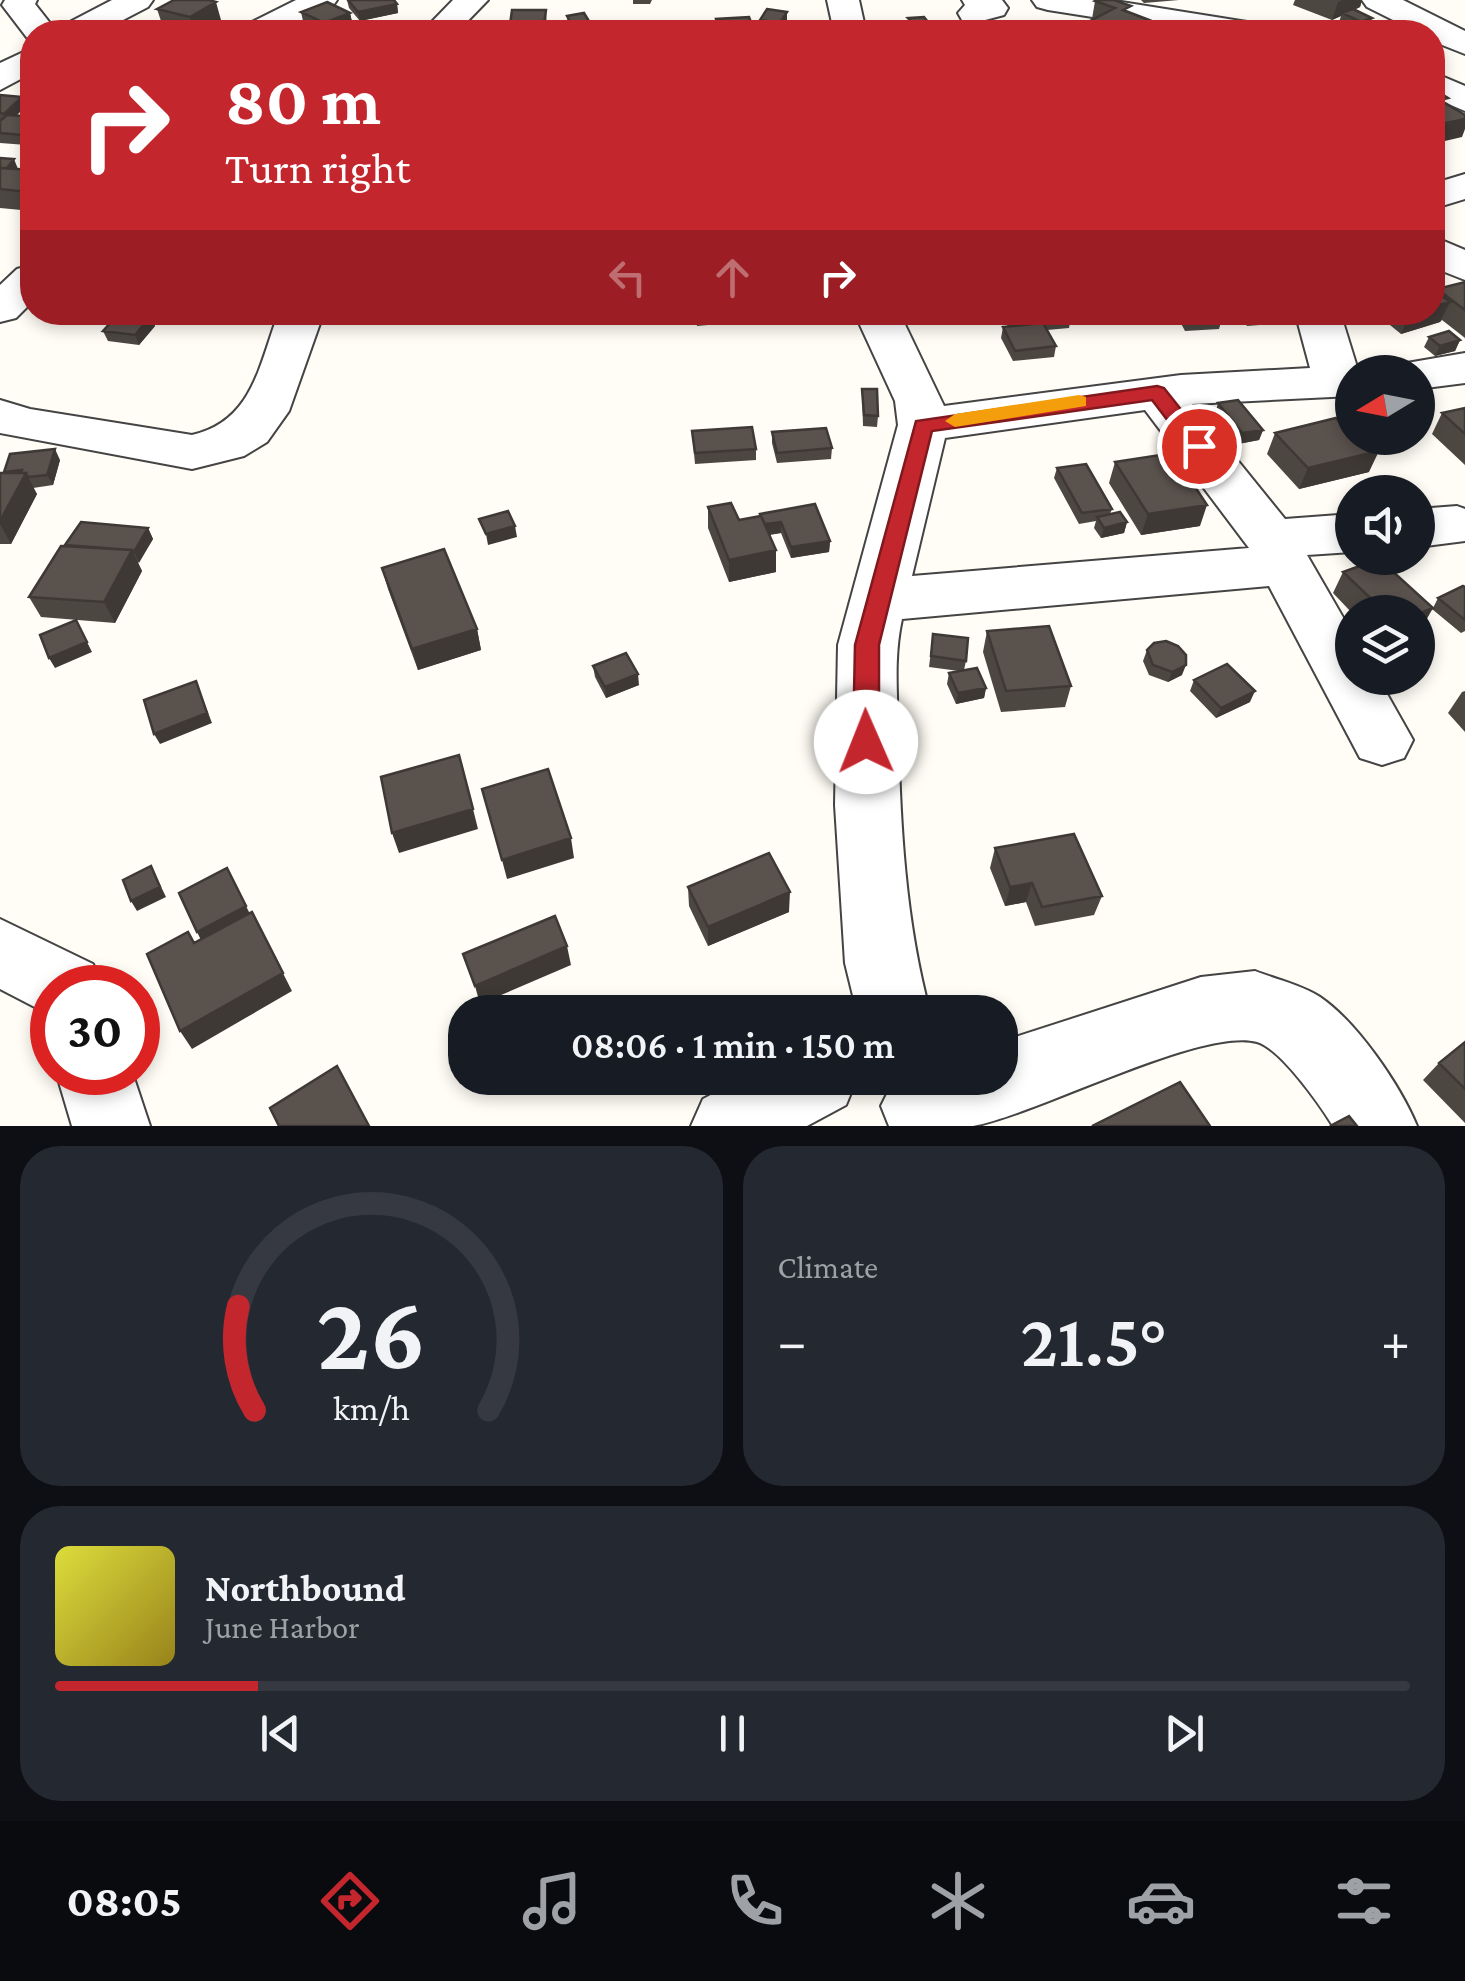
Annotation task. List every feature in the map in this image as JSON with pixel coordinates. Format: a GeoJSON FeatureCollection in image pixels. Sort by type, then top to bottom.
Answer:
{"type":"FeatureCollection","features":[{"type":"Feature","properties":{"kind":"street"},"geometry":{"type":"LineString","coordinates":[[22,0],[18,5],[30,20]]}},
{"type":"Feature","properties":{"kind":"street"},"geometry":{"type":"LineString","coordinates":[[99,20],[138,0]]}},
{"type":"Feature","properties":{"kind":"street"},"geometry":{"type":"LineString","coordinates":[[281,20],[320,0]]}},
{"type":"Feature","properties":{"kind":"street"},"geometry":{"type":"LineString","coordinates":[[451,20],[472,0]]}},
{"type":"Feature","properties":{"kind":"street"},"geometry":{"type":"LineString","coordinates":[[978,0],[992,8],[974,13],[982,20]]}},
{"type":"Feature","properties":{"kind":"street"},"geometry":{"type":"LineString","coordinates":[[1048,0],[1172,20]]}},
{"type":"Feature","properties":{"kind":"street"},"geometry":{"type":"LineString","coordinates":[[1378,0],[1418,20]]}},
{"type":"Feature","properties":{"kind":"street"},"geometry":{"type":"LineString","coordinates":[[0,308],[20,289]]}},
{"type":"Feature","properties":{"kind":"street"},"geometry":{"type":"LineString","coordinates":[[0,416],[24,424],[192,452],[226,444],[248,431],[265,411],[297,325]]}},
{"type":"Feature","properties":{"kind":"street"},"geometry":{"type":"LineString","coordinates":[[882,325],[919,401],[924,425],[867,645],[867,805],[881,963],[888,995]]}},
{"type":"Feature","properties":{"kind":"street"},"geometry":{"type":"LineString","coordinates":[[1322,325],[1335,357]]}},
{"type":"Feature","properties":{"kind":"street"},"geometry":{"type":"LineString","coordinates":[[1435,372],[1465,368]]}},
{"type":"Feature","properties":{"kind":"street"},"geometry":{"type":"LineString","coordinates":[[924,425],[1157,393],[1335,383]]}},
{"type":"Feature","properties":{"kind":"street"},"geometry":{"type":"LineString","coordinates":[[1157,393],[1277,552],[1382,740]]}},
{"type":"Feature","properties":{"kind":"street"},"geometry":{"type":"LineString","coordinates":[[880,600],[1277,552],[1335,537]]}},
{"type":"Feature","properties":{"kind":"street"},"geometry":{"type":"LineString","coordinates":[[0,952],[30,968]]}},
{"type":"Feature","properties":{"kind":"street"},"geometry":{"type":"LineString","coordinates":[[922,1103],[1201,1012],[1255,1006],[1294,1022],[1344,1076],[1378,1126]]}},
{"type":"Feature","properties":{"kind":"street"},"geometry":{"type":"LineString","coordinates":[[101,1095],[110,1126]]}},
{"type":"Feature","properties":{"kind":"street"},"geometry":{"type":"LineString","coordinates":[[730,1126],[787,1095]]}},
{"type":"Feature","properties":{"kind":"building"},"geometry":{"type":"Polygon","coordinates":[[[174,0],[216,2],[190,17],[157,9],[174,0]]]}},
{"type":"Feature","properties":{"kind":"building"},"geometry":{"type":"Polygon","coordinates":[[[348,0],[394,0],[397,4],[358,12],[348,0]]]}},
{"type":"Feature","properties":{"kind":"building"},"geometry":{"type":"Polygon","coordinates":[[[1114,0],[1131,6],[1123,10],[1149,20],[1092,20],[1115,8],[1095,1],[1114,0]]]}},
{"type":"Feature","properties":{"kind":"building"},"geometry":{"type":"Polygon","coordinates":[[[327,2],[350,13],[318,20],[301,12],[327,2]]]}},
{"type":"Feature","properties":{"kind":"building"},"geometry":{"type":"Polygon","coordinates":[[[767,9],[787,12],[782,20],[760,20],[767,9]]]}},
{"type":"Feature","properties":{"kind":"building"},"geometry":{"type":"Polygon","coordinates":[[[1353,9],[1372,18],[1357,20],[1342,13],[1353,9]]]}},
{"type":"Feature","properties":{"kind":"building"},"geometry":{"type":"Polygon","coordinates":[[[512,10],[546,10],[545,20],[511,20],[512,10]]]}},
{"type":"Feature","properties":{"kind":"building"},"geometry":{"type":"Polygon","coordinates":[[[584,13],[588,20],[569,20],[567,16],[584,13]]]}},
{"type":"Feature","properties":{"kind":"building"},"geometry":{"type":"Polygon","coordinates":[[[749,17],[750,20],[716,20],[749,17]]]}},
{"type":"Feature","properties":{"kind":"building"},"geometry":{"type":"Polygon","coordinates":[[[0,95],[20,97],[4,114],[0,113],[0,95]]]}},
{"type":"Feature","properties":{"kind":"building"},"geometry":{"type":"Polygon","coordinates":[[[1445,103],[1465,115],[1465,119],[1445,123],[1445,103]]]}},
{"type":"Feature","properties":{"kind":"building"},"geometry":{"type":"Polygon","coordinates":[[[7,115],[20,116],[20,135],[0,133],[0,121],[7,115]]]}},
{"type":"Feature","properties":{"kind":"building"},"geometry":{"type":"Polygon","coordinates":[[[0,158],[14,159],[7,168],[0,168],[0,158]]]}},
{"type":"Feature","properties":{"kind":"building"},"geometry":{"type":"Polygon","coordinates":[[[0,168],[20,169],[20,191],[0,189],[0,168]]]}},
{"type":"Feature","properties":{"kind":"building"},"geometry":{"type":"Polygon","coordinates":[[[1465,282],[1465,310],[1445,295],[1445,287],[1465,282]]]}},
{"type":"Feature","properties":{"kind":"building"},"geometry":{"type":"Polygon","coordinates":[[[108,325],[143,325],[135,335],[103,331],[108,325]]]}},
{"type":"Feature","properties":{"kind":"building"},"geometry":{"type":"Polygon","coordinates":[[[1044,325],[1056,346],[1015,351],[1003,327],[1044,325]]]}},
{"type":"Feature","properties":{"kind":"building"},"geometry":{"type":"Polygon","coordinates":[[[1449,331],[1460,340],[1440,346],[1429,337],[1449,331]]]}},
{"type":"Feature","properties":{"kind":"building"},"geometry":{"type":"Polygon","coordinates":[[[862,389],[877,389],[878,416],[864,415],[862,389]]]}},
{"type":"Feature","properties":{"kind":"building"},"geometry":{"type":"Polygon","coordinates":[[[1238,400],[1263,430],[1242,433],[1218,403],[1238,400]]]}},
{"type":"Feature","properties":{"kind":"building"},"geometry":{"type":"Polygon","coordinates":[[[1465,408],[1465,434],[1442,413],[1465,408]]]}},
{"type":"Feature","properties":{"kind":"building"},"geometry":{"type":"Polygon","coordinates":[[[1335,418],[1335,455],[1362,455],[1308,468],[1275,433],[1335,418]]]}},
{"type":"Feature","properties":{"kind":"building"},"geometry":{"type":"Polygon","coordinates":[[[752,427],[756,449],[695,453],[692,431],[752,427]]]}},
{"type":"Feature","properties":{"kind":"building"},"geometry":{"type":"Polygon","coordinates":[[[826,428],[832,448],[777,453],[772,432],[826,428]]]}},
{"type":"Feature","properties":{"kind":"building"},"geometry":{"type":"Polygon","coordinates":[[[55,449],[47,475],[28,477],[22,470],[4,472],[10,454],[55,449]]]}},
{"type":"Feature","properties":{"kind":"building"},"geometry":{"type":"Polygon","coordinates":[[[1173,453],[1207,505],[1148,514],[1115,462],[1173,453]]]}},
{"type":"Feature","properties":{"kind":"building"},"geometry":{"type":"Polygon","coordinates":[[[1086,464],[1112,509],[1082,513],[1057,468],[1086,464]]]}},
{"type":"Feature","properties":{"kind":"building"},"geometry":{"type":"Polygon","coordinates":[[[0,473],[26,473],[0,521],[0,473]]]}},
{"type":"Feature","properties":{"kind":"building"},"geometry":{"type":"Polygon","coordinates":[[[731,503],[739,520],[761,516],[776,550],[729,560],[708,507],[731,503]]]}},
{"type":"Feature","properties":{"kind":"building"},"geometry":{"type":"Polygon","coordinates":[[[815,504],[830,541],[791,547],[781,522],[765,524],[760,514],[815,504]]]}},
{"type":"Feature","properties":{"kind":"building"},"geometry":{"type":"Polygon","coordinates":[[[508,511],[515,526],[486,534],[479,519],[508,511]]]}},
{"type":"Feature","properties":{"kind":"building"},"geometry":{"type":"Polygon","coordinates":[[[1120,512],[1127,522],[1104,528],[1097,517],[1120,512]]]}},
{"type":"Feature","properties":{"kind":"building"},"geometry":{"type":"Polygon","coordinates":[[[81,522],[148,528],[134,552],[65,545],[81,522]]]}},
{"type":"Feature","properties":{"kind":"building"},"geometry":{"type":"Polygon","coordinates":[[[61,546],[132,550],[104,602],[29,597],[61,546]]]}},
{"type":"Feature","properties":{"kind":"building"},"geometry":{"type":"Polygon","coordinates":[[[444,549],[477,629],[412,649],[382,568],[444,549]]]}},
{"type":"Feature","properties":{"kind":"building"},"geometry":{"type":"Polygon","coordinates":[[[1346,575],[1397,575],[1419,595],[1367,595],[1346,575]]]}},
{"type":"Feature","properties":{"kind":"building"},"geometry":{"type":"Polygon","coordinates":[[[1465,587],[1465,620],[1438,598],[1465,587]]]}},
{"type":"Feature","properties":{"kind":"building"},"geometry":{"type":"Polygon","coordinates":[[[76,620],[87,642],[49,658],[40,635],[76,620]]]}},
{"type":"Feature","properties":{"kind":"building"},"geometry":{"type":"Polygon","coordinates":[[[1049,626],[1071,686],[1006,691],[987,631],[1049,626]]]}},
{"type":"Feature","properties":{"kind":"building"},"geometry":{"type":"Polygon","coordinates":[[[933,634],[968,638],[966,661],[931,656],[933,634]]]}},
{"type":"Feature","properties":{"kind":"building"},"geometry":{"type":"Polygon","coordinates":[[[1166,641],[1186,655],[1186,665],[1172,672],[1153,665],[1147,650],[1154,643],[1166,641]]]}},
{"type":"Feature","properties":{"kind":"building"},"geometry":{"type":"Polygon","coordinates":[[[626,653],[638,674],[605,687],[593,666],[626,653]]]}},
{"type":"Feature","properties":{"kind":"building"},"geometry":{"type":"Polygon","coordinates":[[[1227,664],[1255,691],[1221,708],[1194,680],[1227,664]]]}},
{"type":"Feature","properties":{"kind":"building"},"geometry":{"type":"Polygon","coordinates":[[[977,668],[986,688],[958,693],[949,673],[977,668]]]}},
{"type":"Feature","properties":{"kind":"building"},"geometry":{"type":"Polygon","coordinates":[[[196,681],[207,713],[154,734],[144,700],[196,681]]]}},
{"type":"Feature","properties":{"kind":"building"},"geometry":{"type":"Polygon","coordinates":[[[459,755],[473,809],[392,833],[381,777],[459,755]]]}},
{"type":"Feature","properties":{"kind":"building"},"geometry":{"type":"Polygon","coordinates":[[[548,769],[571,838],[502,860],[482,789],[548,769]]]}},
{"type":"Feature","properties":{"kind":"building"},"geometry":{"type":"Polygon","coordinates":[[[1074,834],[1102,896],[1042,907],[1032,883],[1010,887],[995,848],[1074,834]]]}},
{"type":"Feature","properties":{"kind":"building"},"geometry":{"type":"Polygon","coordinates":[[[769,853],[790,892],[708,927],[688,887],[769,853]]]}},
{"type":"Feature","properties":{"kind":"building"},"geometry":{"type":"Polygon","coordinates":[[[151,866],[160,887],[131,901],[123,880],[151,866]]]}},
{"type":"Feature","properties":{"kind":"building"},"geometry":{"type":"Polygon","coordinates":[[[227,868],[246,906],[197,932],[179,893],[227,868]]]}},
{"type":"Feature","properties":{"kind":"building"},"geometry":{"type":"Polygon","coordinates":[[[252,912],[283,973],[180,1031],[160,984],[160,965],[152,965],[147,954],[188,932],[194,943],[252,912]]]}},
{"type":"Feature","properties":{"kind":"building"},"geometry":{"type":"Polygon","coordinates":[[[555,916],[567,946],[475,986],[463,954],[555,916]]]}},
{"type":"Feature","properties":{"kind":"building"},"geometry":{"type":"Polygon","coordinates":[[[1465,1042],[1465,1089],[1439,1063],[1465,1042]]]}},
{"type":"Feature","properties":{"kind":"building"},"geometry":{"type":"Polygon","coordinates":[[[337,1066],[369,1126],[279,1126],[270,1108],[337,1066]]]}},
{"type":"Feature","properties":{"kind":"building"},"geometry":{"type":"Polygon","coordinates":[[[1180,1082],[1210,1126],[1092,1126],[1180,1082]]]}},
{"type":"Feature","properties":{"kind":"building"},"geometry":{"type":"Polygon","coordinates":[[[1349,1116],[1357,1126],[1330,1126],[1349,1116]]]}},
{"type":"Feature","properties":{"kind":"slow traffic"},"geometry":{"type":"LineString","coordinates":[[955,421],[1079,402]]}},
{"type":"Feature","properties":{"kind":"route"},"geometry":{"type":"LineString","coordinates":[[866,742],[867,645],[924,425],[1157,393],[1199,446]]}}]}
